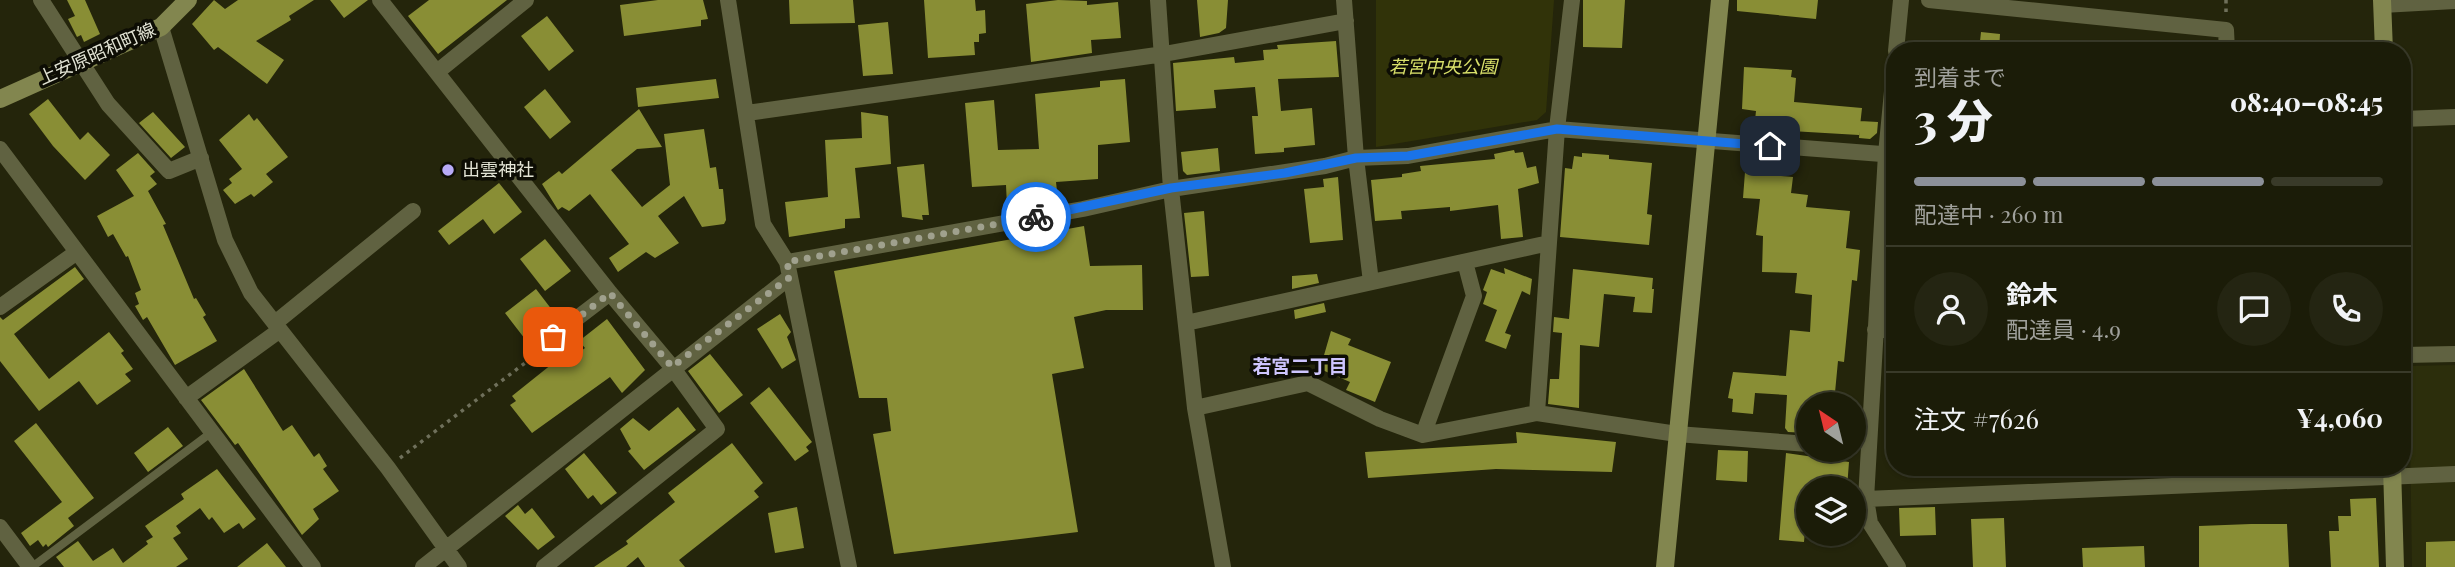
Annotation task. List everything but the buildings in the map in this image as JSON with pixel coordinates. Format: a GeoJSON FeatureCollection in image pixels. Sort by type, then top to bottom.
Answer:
{"type":"FeatureCollection","features":[{"type":"Feature","properties":{"kind":"street"},"geometry":{"type":"LineString","coordinates":[[41,0],[108,104],[169,171],[201,158]]}},
{"type":"Feature","properties":{"kind":"street","name":"上安原昭和町線"},"geometry":{"type":"LineString","coordinates":[[0,99],[161,27],[188,0]]}},
{"type":"Feature","properties":{"kind":"street"},"geometry":{"type":"LineString","coordinates":[[380,0],[610,293],[672,367],[717,429],[544,567]]}},
{"type":"Feature","properties":{"kind":"street"},"geometry":{"type":"LineString","coordinates":[[437,72],[526,0]]}},
{"type":"Feature","properties":{"kind":"street"},"geometry":{"type":"LineString","coordinates":[[728,0],[763,224],[788,270],[849,567]]}},
{"type":"Feature","properties":{"kind":"street"},"geometry":{"type":"LineString","coordinates":[[1158,0],[1164,54],[1171,188],[1195,408],[1223,567]]}},
{"type":"Feature","properties":{"kind":"street"},"geometry":{"type":"LineString","coordinates":[[1343,0],[1356,158],[1371,282]]}},
{"type":"Feature","properties":{"kind":"street"},"geometry":{"type":"LineString","coordinates":[[1537,413],[1557,129],[1572,0]]}},
{"type":"Feature","properties":{"kind":"street"},"geometry":{"type":"LineString","coordinates":[[1665,567],[1676,434],[1709,141],[1720,0]]}},
{"type":"Feature","properties":{"kind":"street"},"geometry":{"type":"LineString","coordinates":[[1897,42],[1901,0]]}},
{"type":"Feature","properties":{"kind":"street"},"geometry":{"type":"LineString","coordinates":[[1929,0],[2226,30],[2227,42]]}},
{"type":"Feature","properties":{"kind":"street"},"geometry":{"type":"LineString","coordinates":[[2384,42],[2382,2],[2455,1]]}},
{"type":"Feature","properties":{"kind":"street"},"geometry":{"type":"LineString","coordinates":[[747,113],[1164,54],[1346,21]]}},
{"type":"Feature","properties":{"kind":"street"},"geometry":{"type":"LineString","coordinates":[[161,27],[225,240],[251,293],[388,468],[459,567]]}},
{"type":"Feature","properties":{"kind":"street"},"geometry":{"type":"LineString","coordinates":[[2411,119],[2455,117]]}},
{"type":"Feature","properties":{"kind":"street"},"geometry":{"type":"LineString","coordinates":[[423,567],[788,270],[1083,209],[1171,188],[1301,170],[1356,158],[1408,156],[1557,129],[1886,155]]}},
{"type":"Feature","properties":{"kind":"street"},"geometry":{"type":"LineString","coordinates":[[0,149],[313,567]]}},
{"type":"Feature","properties":{"kind":"street"},"geometry":{"type":"LineString","coordinates":[[1866,406],[1886,210]]}},
{"type":"Feature","properties":{"kind":"street"},"geometry":{"type":"LineString","coordinates":[[186,398],[277,326],[413,211]]}},
{"type":"Feature","properties":{"kind":"street"},"geometry":{"type":"LineString","coordinates":[[1186,323],[1549,243]]}},
{"type":"Feature","properties":{"kind":"street"},"geometry":{"type":"LineString","coordinates":[[0,307],[77,252]]}},
{"type":"Feature","properties":{"kind":"street"},"geometry":{"type":"LineString","coordinates":[[1423,435],[1474,296],[1465,262]]}},
{"type":"Feature","properties":{"kind":"street"},"geometry":{"type":"LineString","coordinates":[[534,351],[610,293]]}},
{"type":"Feature","properties":{"kind":"street"},"geometry":{"type":"LineString","coordinates":[[1875,330],[1886,330]]}},
{"type":"Feature","properties":{"kind":"street"},"geometry":{"type":"LineString","coordinates":[[2411,355],[2455,354]]}},
{"type":"Feature","properties":{"kind":"street"},"geometry":{"type":"LineString","coordinates":[[1195,408],[1308,383],[1380,419],[1423,435],[1537,413],[1676,434],[1796,443]]}},
{"type":"Feature","properties":{"kind":"street"},"geometry":{"type":"LineString","coordinates":[[2411,473],[2455,474]]}},
{"type":"Feature","properties":{"kind":"street"},"geometry":{"type":"LineString","coordinates":[[1898,567],[1870,523],[1866,499],[2314,476]]}},
{"type":"Feature","properties":{"kind":"street"},"geometry":{"type":"LineString","coordinates":[[2392,476],[2395,567]]}},
{"type":"Feature","properties":{"kind":"street"},"geometry":{"type":"LineString","coordinates":[[0,527],[31,567]]}},
{"type":"Feature","properties":{"kind":"lane"},"geometry":{"type":"LineString","coordinates":[[31,567],[212,432]]}},
{"type":"Feature","properties":{"kind":"path"},"geometry":{"type":"LineString","coordinates":[[388,468],[524,363],[534,351]]}},
{"type":"Feature","properties":{"kind":"shaded area"},"geometry":{"type":"Polygon","coordinates":[[[2455,365],[2455,567],[2412,567],[2411,366],[2455,365]]]}},
{"type":"Feature","properties":{"kind":"green space","name":"若宮中央公園"},"geometry":{"type":"Polygon","coordinates":[[[1376,0],[1554,0],[1546,112],[1537,120],[1376,147],[1376,0]]]}},
{"type":"Feature","properties":{"kind":"way so far"},"geometry":{"type":"LineString","coordinates":[[553,337],[610,293],[672,367],[790,277],[787,262],[1036,217]]}},
{"type":"Feature","properties":{"kind":"place","name":"出雲神社"},"geometry":{"type":"Point","coordinates":[448,170]}},
{"type":"Feature","properties":{"kind":"district","name":"若宮二丁目"},"geometry":{"type":"Point","coordinates":[1300,366]}},
{"type":"Feature","properties":{"kind":"route"},"geometry":{"type":"LineString","coordinates":[[1036,217],[1171,188],[1285,173],[1356,158],[1408,156],[1557,129],[1770,146]]}}]}
